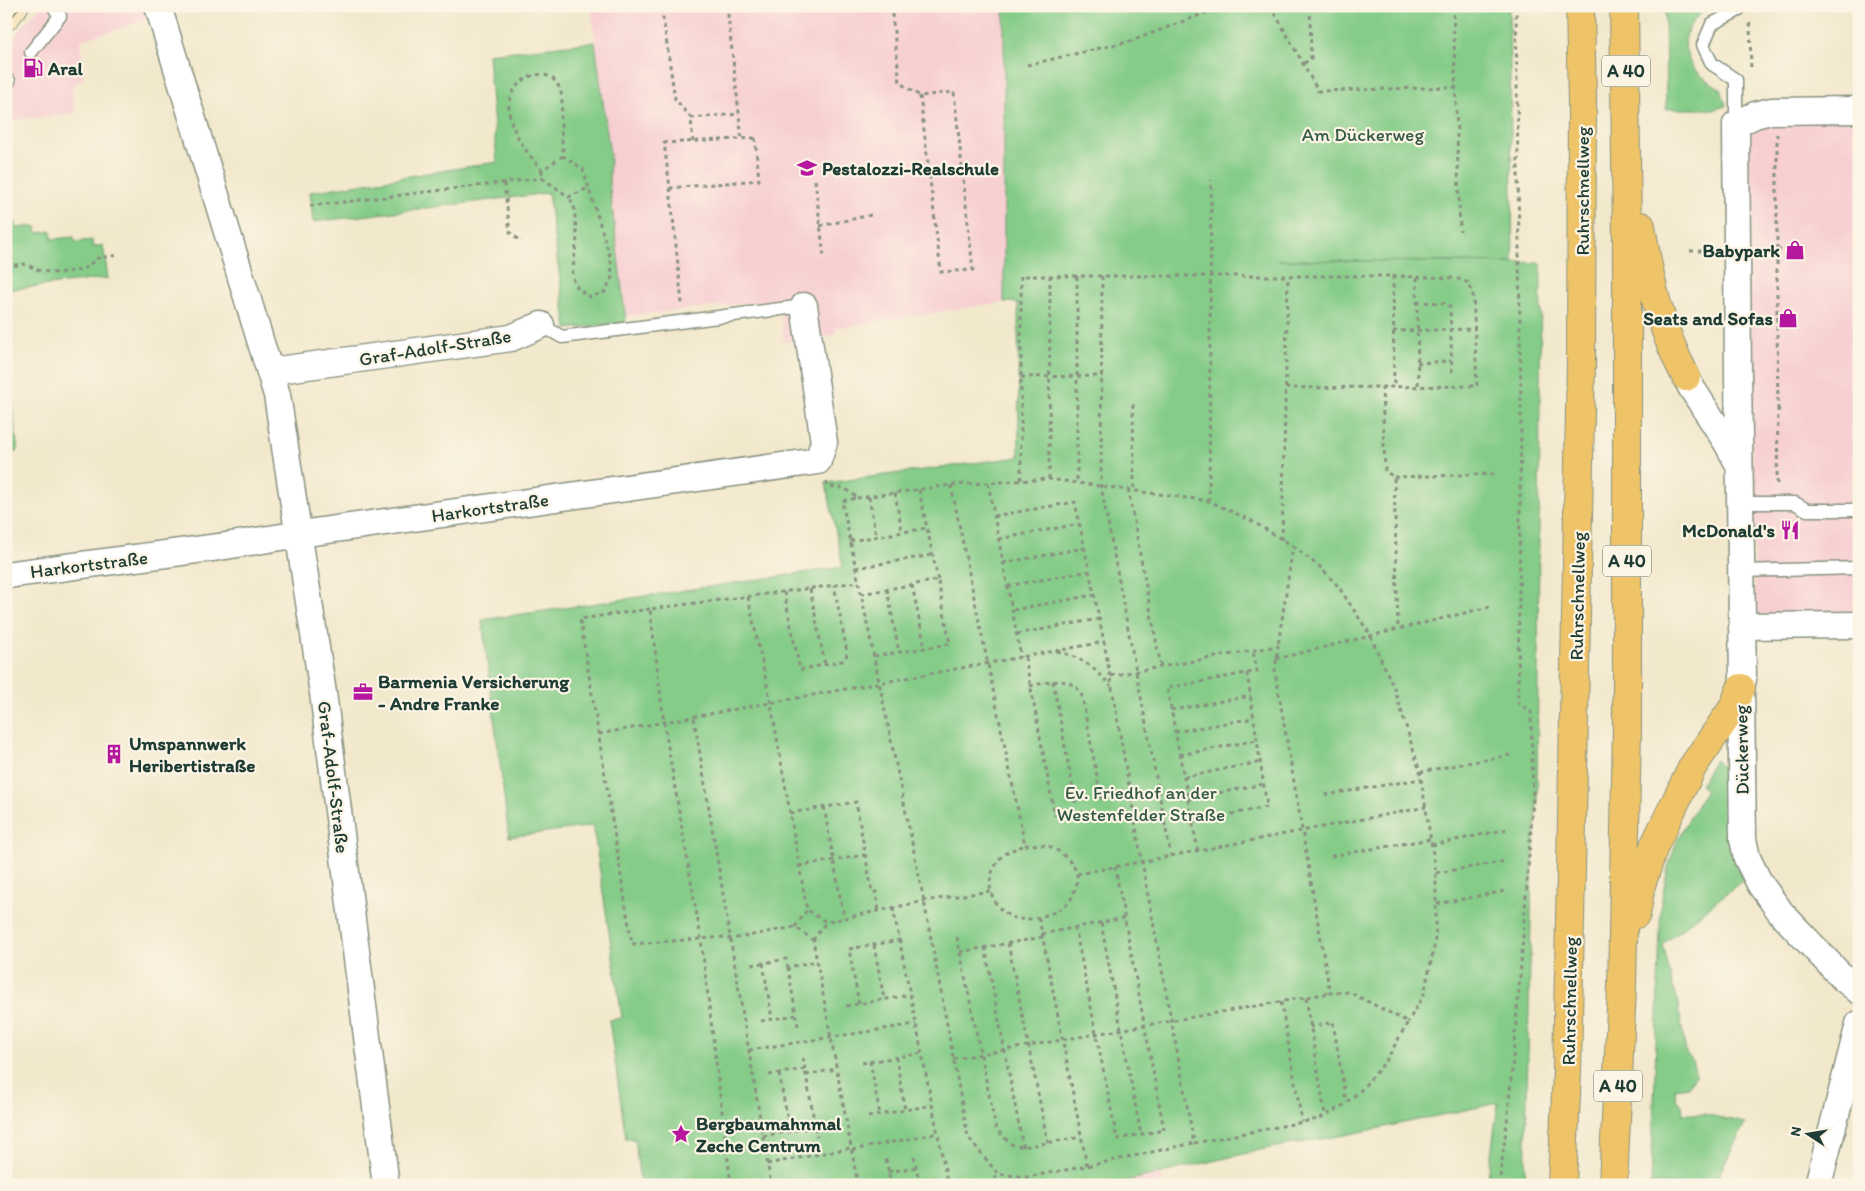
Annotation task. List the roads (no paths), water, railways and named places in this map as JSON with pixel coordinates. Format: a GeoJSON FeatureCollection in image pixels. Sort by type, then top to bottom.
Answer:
{"type":"FeatureCollection","features":[{"type":"Feature","properties":{"kind":"highway"},"geometry":{"type":"LineString","coordinates":[[1561,6],[1582,103]]}},
{"type":"Feature","properties":{"kind":"highway","name":"Ruhrschnellweg"},"geometry":{"type":"LineString","coordinates":[[1562,1185],[1567,1071],[1581,362],[1582,103],[1580,6]]}},
{"type":"Feature","properties":{"kind":"highway","name":"A 40"},"geometry":{"type":"LineString","coordinates":[[1613,1185],[1622,987],[1627,726],[1627,136],[1624,6]]}},
{"type":"Feature","properties":{"kind":"highway"},"geometry":{"type":"LineString","coordinates":[[1627,136],[1648,275],[1658,310],[1675,355],[1688,382]]}},
{"type":"Feature","properties":{"kind":"highway"},"geometry":{"type":"LineString","coordinates":[[1622,987],[1641,885],[1654,846],[1694,766],[1733,708],[1740,688]]}},
{"type":"Feature","properties":{"kind":"main road"},"geometry":{"type":"LineString","coordinates":[[6,16],[14,6]]}},
{"type":"Feature","properties":{"kind":"street","name":"Graf-Adolf-Straße"},"geometry":{"type":"LineString","coordinates":[[158,6],[277,395],[324,693],[386,1185]]}},
{"type":"Feature","properties":{"kind":"street"},"geometry":{"type":"LineString","coordinates":[[1736,124],[1755,115],[1777,111],[1859,110]]}},
{"type":"Feature","properties":{"kind":"street","name":"Dückerweg"},"geometry":{"type":"LineString","coordinates":[[1736,124],[1743,679],[1740,688],[1743,839],[1747,858],[1760,884],[1782,914],[1844,979],[1859,991]]}},
{"type":"Feature","properties":{"kind":"street","name":"Harkortstraße"},"geometry":{"type":"LineString","coordinates":[[6,575],[219,547],[818,461],[824,442],[804,306]]}},
{"type":"Feature","properties":{"kind":"street","name":"Graf-Adolf-Straße"},"geometry":{"type":"LineString","coordinates":[[271,371],[511,338],[541,325]]}},
{"type":"Feature","properties":{"kind":"street"},"geometry":{"type":"LineString","coordinates":[[1688,382],[1712,397],[1730,391],[1738,376]]}},
{"type":"Feature","properties":{"kind":"street","name":"Dückerweg"},"geometry":{"type":"LineString","coordinates":[[1688,382],[1727,443],[1739,466]]}},
{"type":"Feature","properties":{"kind":"street"},"geometry":{"type":"LineString","coordinates":[[1742,626],[1859,625]]}},
{"type":"Feature","properties":{"kind":"street"},"geometry":{"type":"LineString","coordinates":[[1818,1185],[1859,1024]]}},
{"type":"Feature","properties":{"kind":"lane"},"geometry":{"type":"LineString","coordinates":[[31,52],[60,16],[54,6]]}},
{"type":"Feature","properties":{"kind":"lane"},"geometry":{"type":"LineString","coordinates":[[1736,124],[1736,80],[1712,64],[1703,45],[1712,24],[1727,11],[1737,11],[1742,6]]}},
{"type":"Feature","properties":{"kind":"lane","name":"Graf-Adolf-Straße"},"geometry":{"type":"LineString","coordinates":[[541,325],[562,337],[804,306]]}},
{"type":"Feature","properties":{"kind":"lane"},"geometry":{"type":"LineString","coordinates":[[1740,502],[1795,504],[1807,510],[1859,510]]}},
{"type":"Feature","properties":{"kind":"lane"},"geometry":{"type":"LineString","coordinates":[[1741,572],[1859,568]]}},
{"type":"Feature","properties":{"kind":"tram line"},"geometry":{"type":"LineString","coordinates":[[6,24],[21,6]]}},
{"type":"Feature","properties":{"kind":"place","name":"Aral"},"geometry":{"type":"Point","coordinates":[33,68]}},
{"type":"Feature","properties":{"kind":"place","name":"Pestalozzi-Realschule"},"geometry":{"type":"Point","coordinates":[807,168]}},
{"type":"Feature","properties":{"kind":"place","name":"Babypark"},"geometry":{"type":"Point","coordinates":[1795,250]}},
{"type":"Feature","properties":{"kind":"place","name":"Seats and Sofas"},"geometry":{"type":"Point","coordinates":[1788,318]}},
{"type":"Feature","properties":{"kind":"place","name":"McDonald's"},"geometry":{"type":"Point","coordinates":[1790,530]}},
{"type":"Feature","properties":{"kind":"place","name":"Barmenia Versicherung - Andre Franke"},"geometry":{"type":"Point","coordinates":[363,692]}},
{"type":"Feature","properties":{"kind":"place","name":"Umspannwerk Heribertistraße"},"geometry":{"type":"Point","coordinates":[114,754]}},
{"type":"Feature","properties":{"kind":"place","name":"Bergbaumahnmal Zeche Centrum"},"geometry":{"type":"Point","coordinates":[681,1134]}},
{"type":"Feature","properties":{"kind":"park label","name":"Am Dückerweg"},"geometry":{"type":"Point","coordinates":[1363,134]}},
{"type":"Feature","properties":{"kind":"park label","name":"Ev. Friedhof an der Westenfelder Straße"},"geometry":{"type":"Point","coordinates":[1141,803]}}]}
